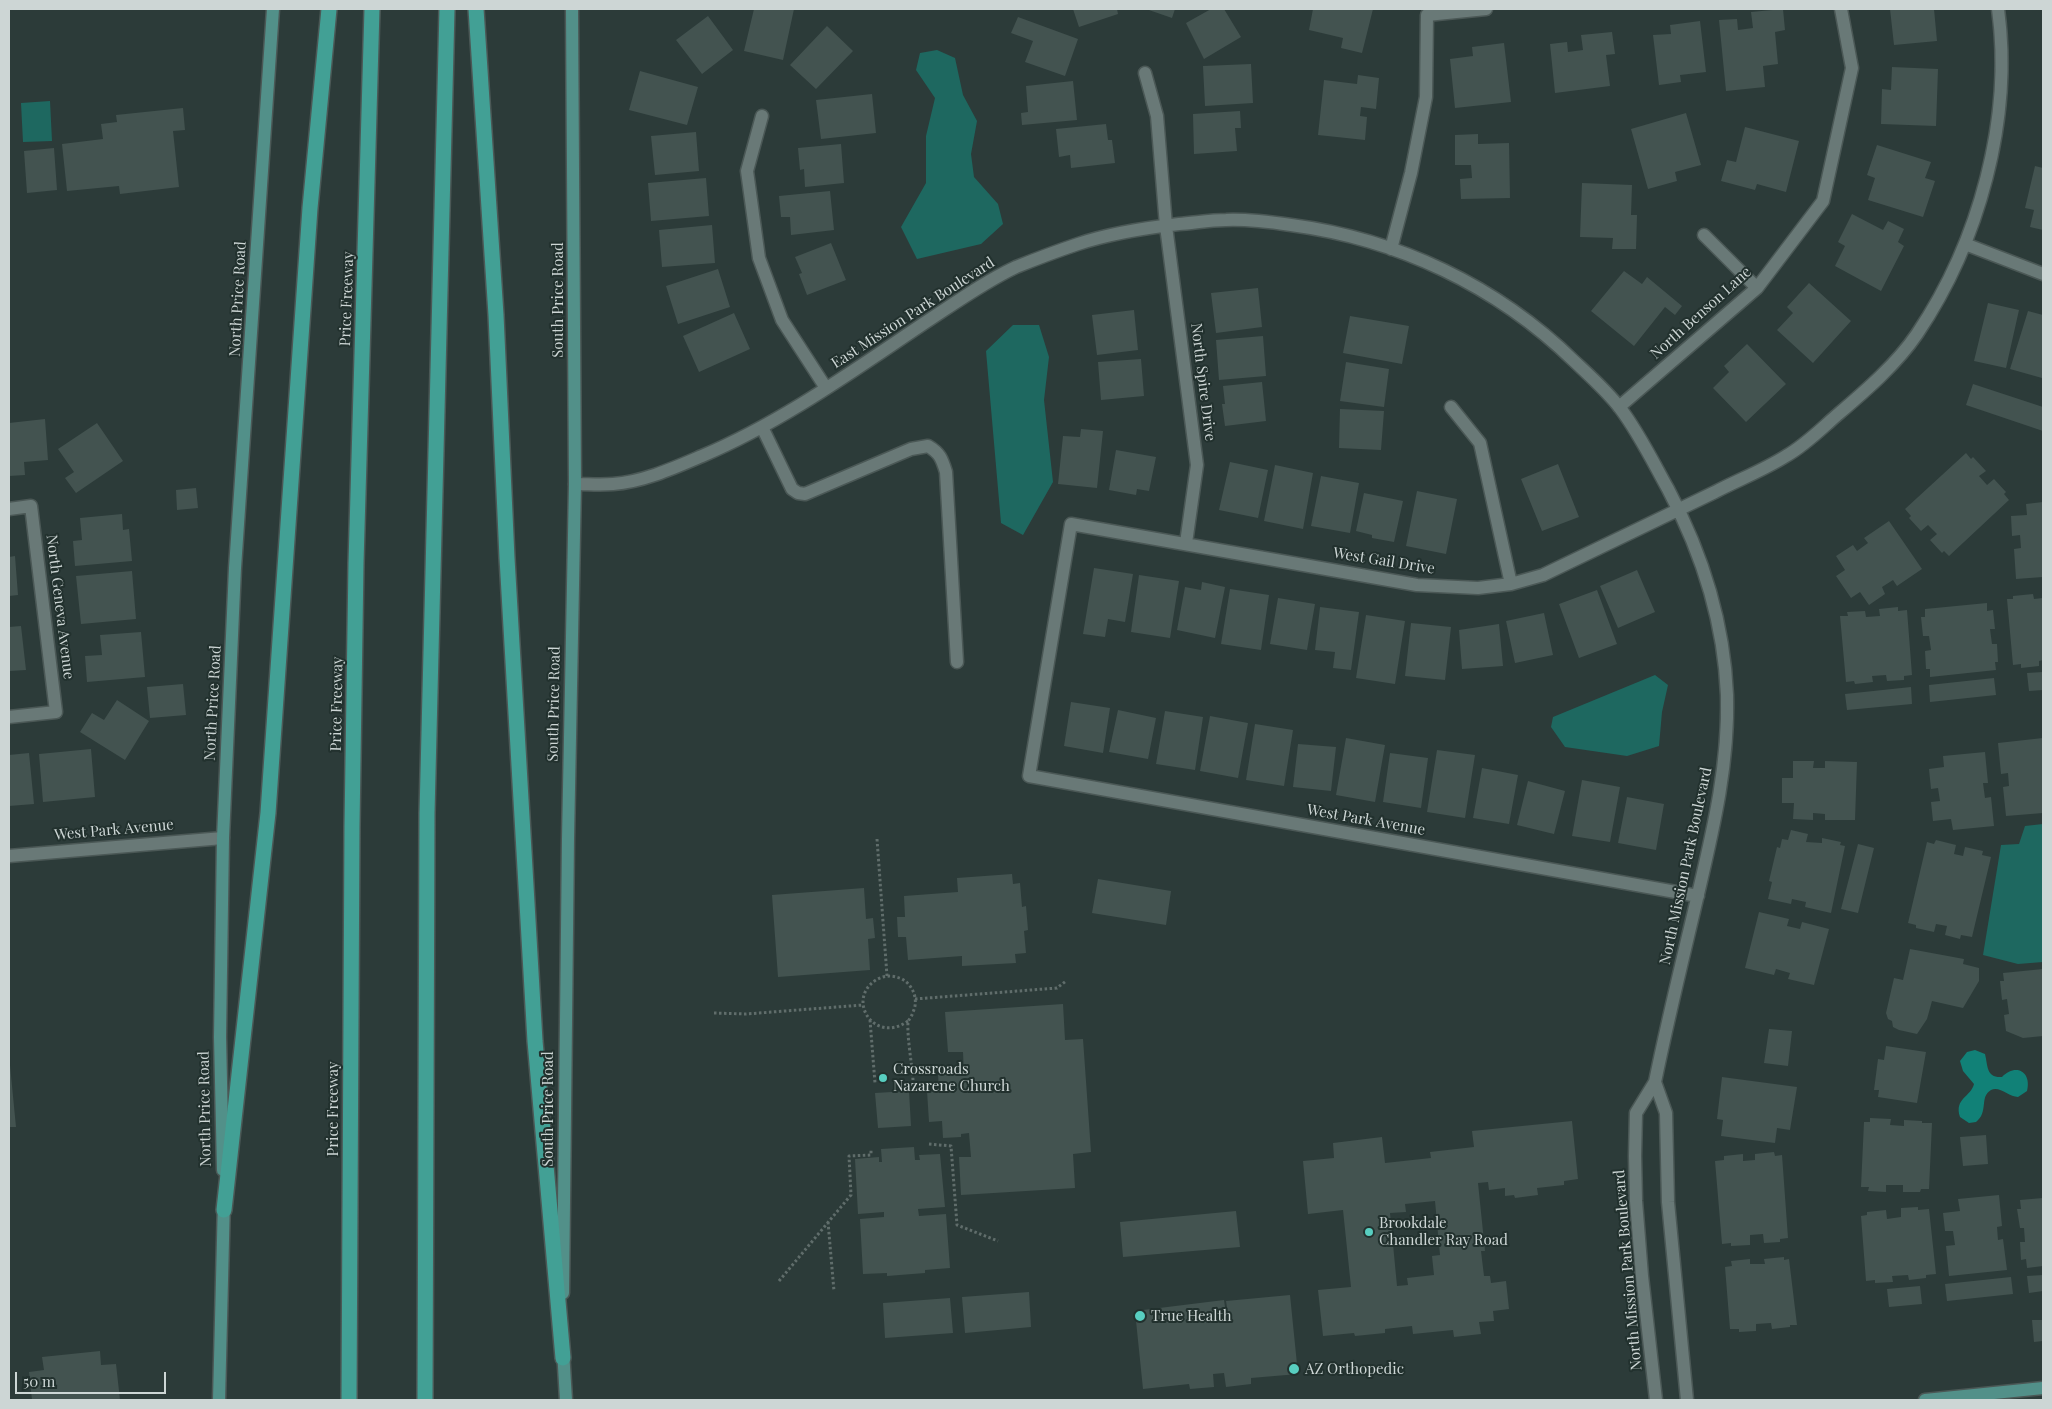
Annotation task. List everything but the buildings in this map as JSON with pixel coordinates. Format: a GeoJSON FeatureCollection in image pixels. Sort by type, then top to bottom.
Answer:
{"type":"FeatureCollection","features":[{"type":"Feature","properties":{"kind":"highway"},"geometry":{"type":"LineString","coordinates":[[224,1210],[268,813],[310,208],[329,9]]}},
{"type":"Feature","properties":{"kind":"highway","name":"Price Freeway"},"geometry":{"type":"LineString","coordinates":[[350,1400],[352,826],[356,563],[372,9]]}},
{"type":"Feature","properties":{"kind":"highway"},"geometry":{"type":"LineString","coordinates":[[425,1400],[427,813],[447,9]]}},
{"type":"Feature","properties":{"kind":"highway"},"geometry":{"type":"LineString","coordinates":[[476,9],[496,315],[507,558],[535,1042],[563,1358]]}},
{"type":"Feature","properties":{"kind":"main road","name":"North Price Road"},"geometry":{"type":"LineString","coordinates":[[219,1400],[224,1210],[220,1037],[223,838],[235,568],[274,9]]}},
{"type":"Feature","properties":{"kind":"main road","name":"South Price Road"},"geometry":{"type":"LineString","coordinates":[[566,1400],[563,1358],[565,1002],[575,484],[572,9]]}},
{"type":"Feature","properties":{"kind":"main road"},"geometry":{"type":"LineString","coordinates":[[1925,1400],[2043,1388]]}},
{"type":"Feature","properties":{"kind":"street"},"geometry":{"type":"LineString","coordinates":[[1391,249],[1411,173],[1426,97],[1426,15],[1486,9]]}},
{"type":"Feature","properties":{"kind":"street","name":"North Benson Lane"},"geometry":{"type":"LineString","coordinates":[[1619,407],[1757,288],[1823,201],[1852,68],[1841,9]]}},
{"type":"Feature","properties":{"kind":"street","name":"West Gail Drive"},"geometry":{"type":"LineString","coordinates":[[1029,776],[1071,524],[1417,585],[1478,588],[1511,584],[1543,575],[1787,456],[1853,402],[1903,352],[1917,334],[1944,288],[1965,244],[1982,198],[1990,163],[2000,92],[2001,36],[1998,9]]}},
{"type":"Feature","properties":{"kind":"street","name":"North Spire Drive"},"geometry":{"type":"LineString","coordinates":[[1145,74],[1157,116],[1166,226],[1197,464],[1186,543]]}},
{"type":"Feature","properties":{"kind":"street"},"geometry":{"type":"LineString","coordinates":[[762,116],[747,171],[759,258],[782,320],[826,388]]}},
{"type":"Feature","properties":{"kind":"street","name":"East Mission Park Boulevard"},"geometry":{"type":"LineString","coordinates":[[575,484],[610,484],[645,477],[735,442],[826,388],[974,290],[1015,268],[1079,244],[1124,231],[1226,220],[1308,227],[1346,235],[1426,261],[1497,298],[1562,349],[1619,407]]}},
{"type":"Feature","properties":{"kind":"street"},"geometry":{"type":"LineString","coordinates":[[1704,235],[1757,288]]}},
{"type":"Feature","properties":{"kind":"street"},"geometry":{"type":"LineString","coordinates":[[1965,244],[2043,274]]}},
{"type":"Feature","properties":{"kind":"street"},"geometry":{"type":"LineString","coordinates":[[1451,407],[1480,444],[1511,584]]}},
{"type":"Feature","properties":{"kind":"street","name":"North Mission Park Boulevard"},"geometry":{"type":"LineString","coordinates":[[1619,407],[1640,438],[1679,510],[1702,562],[1719,626],[1727,695],[1725,757],[1714,827],[1655,1082],[1636,1113],[1636,1202],[1656,1400]]}},
{"type":"Feature","properties":{"kind":"street"},"geometry":{"type":"LineString","coordinates":[[762,426],[792,489],[805,494],[911,448],[928,446],[938,451],[946,472],[957,662]]}},
{"type":"Feature","properties":{"kind":"street","name":"North Geneva Avenue"},"geometry":{"type":"LineString","coordinates":[[9,509],[31,506],[56,712],[9,717]]}},
{"type":"Feature","properties":{"kind":"street","name":"West Park Avenue"},"geometry":{"type":"LineString","coordinates":[[1029,776],[1698,896]]}},
{"type":"Feature","properties":{"kind":"street","name":"West Park Avenue"},"geometry":{"type":"LineString","coordinates":[[9,856],[223,838]]}},
{"type":"Feature","properties":{"kind":"street"},"geometry":{"type":"LineString","coordinates":[[1655,1082],[1666,1113],[1668,1202],[1687,1400]]}},
{"type":"Feature","properties":{"kind":"path"},"geometry":{"type":"LineString","coordinates":[[877,839],[887,976]]}},
{"type":"Feature","properties":{"kind":"path"},"geometry":{"type":"LineString","coordinates":[[887,976],[895,977],[909,985],[915,1000],[915,1007],[908,1021],[901,1026],[885,1028],[876,1025],[870,1020],[865,1013],[863,1005],[867,989],[879,978],[887,976]]}},
{"type":"Feature","properties":{"kind":"path"},"geometry":{"type":"LineString","coordinates":[[915,1000],[1057,988],[1066,981]]}},
{"type":"Feature","properties":{"kind":"path"},"geometry":{"type":"LineString","coordinates":[[714,1013],[746,1014],[863,1005]]}},
{"type":"Feature","properties":{"kind":"path"},"geometry":{"type":"LineString","coordinates":[[870,1020],[875,1083]]}},
{"type":"Feature","properties":{"kind":"path"},"geometry":{"type":"LineString","coordinates":[[908,1021],[913,1080]]}},
{"type":"Feature","properties":{"kind":"path"},"geometry":{"type":"LineString","coordinates":[[929,1144],[950,1146],[957,1225],[998,1241]]}},
{"type":"Feature","properties":{"kind":"path"},"geometry":{"type":"LineString","coordinates":[[779,1280],[851,1195],[849,1156],[871,1155],[870,1149]]}},
{"type":"Feature","properties":{"kind":"path"},"geometry":{"type":"LineString","coordinates":[[828,1222],[834,1292]]}},
{"type":"Feature","properties":{"kind":"shaded area"},"geometry":{"type":"Polygon","coordinates":[[[937,50],[955,58],[963,95],[977,121],[971,154],[974,177],[998,204],[1003,224],[981,244],[917,259],[901,227],[926,183],[926,136],[935,98],[916,70],[920,53],[937,50]]]}},
{"type":"Feature","properties":{"kind":"shaded area"},"geometry":{"type":"Polygon","coordinates":[[[50,101],[52,141],[23,142],[21,103],[50,101]]]}},
{"type":"Feature","properties":{"kind":"shaded area"},"geometry":{"type":"Polygon","coordinates":[[[1013,325],[1039,325],[1049,357],[1044,400],[1053,482],[1023,535],[1001,523],[986,351],[1013,325]]]}},
{"type":"Feature","properties":{"kind":"shaded area"},"geometry":{"type":"Polygon","coordinates":[[[1655,675],[1668,685],[1662,712],[1659,746],[1627,756],[1565,747],[1551,727],[1553,717],[1655,675]]]}},
{"type":"Feature","properties":{"kind":"shaded area"},"geometry":{"type":"Polygon","coordinates":[[[2043,824],[2043,962],[2018,964],[1983,955],[2001,845],[2019,844],[2025,826],[2043,824]]]}},
{"type":"Feature","properties":{"kind":"shaded area"},"geometry":{"type":"Polygon","coordinates":[[[1975,1050],[1985,1054],[1990,1073],[1993,1076],[2002,1077],[2012,1070],[2017,1070],[2025,1074],[2028,1084],[2027,1091],[2018,1097],[1998,1089],[1991,1090],[1985,1097],[1980,1118],[1976,1122],[1969,1123],[1960,1117],[1959,1106],[1974,1084],[1963,1071],[1960,1061],[1967,1052],[1975,1050]]]}},
{"type":"Feature","properties":{"kind":"place","name":"Crossroads Nazarene Church"},"geometry":{"type":"Point","coordinates":[883,1078]}},
{"type":"Feature","properties":{"kind":"place","name":"Brookdale Chandler Ray Road"},"geometry":{"type":"Point","coordinates":[1369,1232]}},
{"type":"Feature","properties":{"kind":"place","name":"True Health"},"geometry":{"type":"Point","coordinates":[1140,1316]}},
{"type":"Feature","properties":{"kind":"place","name":"AZ Orthopedic"},"geometry":{"type":"Point","coordinates":[1294,1369]}}]}
